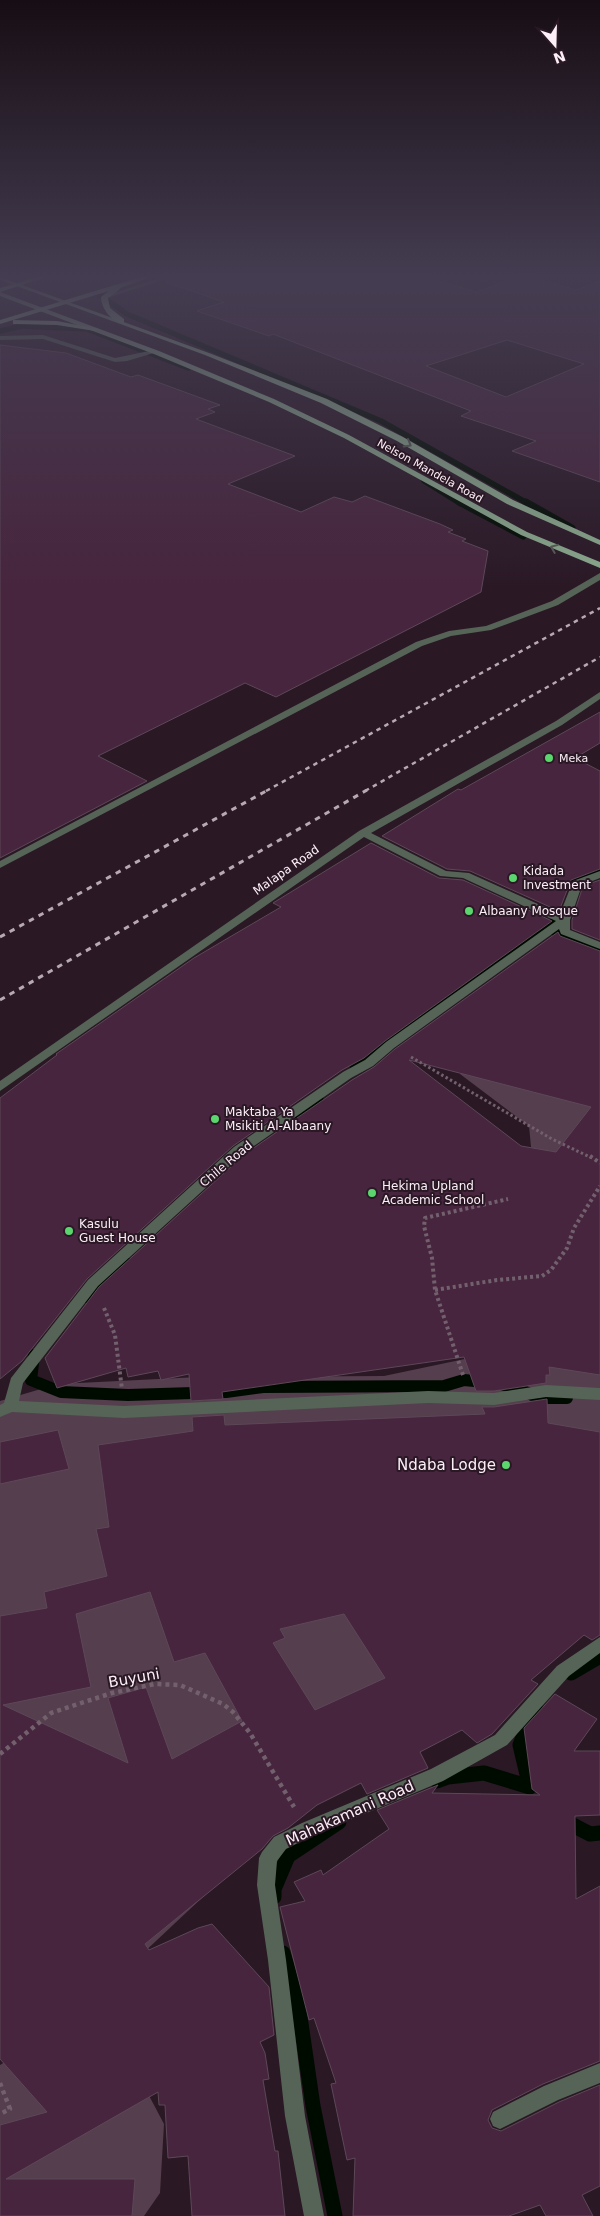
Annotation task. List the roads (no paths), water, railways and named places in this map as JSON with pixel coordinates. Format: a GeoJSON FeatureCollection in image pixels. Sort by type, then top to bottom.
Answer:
{"type":"FeatureCollection","features":[{"type":"Feature","properties":{"kind":"main road","name":"Nelson Mandela Road"},"geometry":{"type":"LineString","coordinates":[[221,380],[310,418],[534,540],[600,565]]}},
{"type":"Feature","properties":{"kind":"main road","name":"Nelson Mandela Road"},"geometry":{"type":"LineString","coordinates":[[270,380],[332,405],[400,439],[510,502],[600,543]]}},
{"type":"Feature","properties":{"kind":"street"},"geometry":{"type":"LineString","coordinates":[[0,866],[419,644],[449,634],[488,628],[555,603],[600,576]]}},
{"type":"Feature","properties":{"kind":"street","name":"Malapa Road"},"geometry":{"type":"LineString","coordinates":[[0,1087],[363,833],[559,723],[600,695]]}},
{"type":"Feature","properties":{"kind":"street"},"geometry":{"type":"LineString","coordinates":[[363,833],[444,874],[465,875],[564,920]]}},
{"type":"Feature","properties":{"kind":"street"},"geometry":{"type":"LineString","coordinates":[[600,874],[577,884],[564,920],[564,932],[600,946]]}},
{"type":"Feature","properties":{"kind":"street","name":"Chile Road"},"geometry":{"type":"LineString","coordinates":[[564,920],[390,1045],[369,1063],[347,1075],[239,1150],[93,1283],[16,1382],[6,1408],[124,1412],[266,1403],[494,1398],[546,1391],[600,1394]]}},
{"type":"Feature","properties":{"kind":"street","name":"Mahakamani Road"},"geometry":{"type":"LineString","coordinates":[[314,2216],[295,2116],[277,1960],[266,1885],[268,1858],[280,1844],[308,1829],[437,1775],[501,1740],[563,1671],[600,1644]]}},
{"type":"Feature","properties":{"kind":"street"},"geometry":{"type":"LineString","coordinates":[[500,2119],[551,2093],[600,2073]]}},
{"type":"Feature","properties":{"kind":"waterway"},"geometry":{"type":"LineString","coordinates":[[285,380],[381,421],[529,504]]}},
{"type":"Feature","properties":{"kind":"waterway"},"geometry":{"type":"LineString","coordinates":[[424,481],[461,504]]}},
{"type":"Feature","properties":{"kind":"waterway"},"geometry":{"type":"LineString","coordinates":[[459,502],[523,536]]}},
{"type":"Feature","properties":{"kind":"waterway"},"geometry":{"type":"LineString","coordinates":[[526,502],[572,528]]}},
{"type":"Feature","properties":{"kind":"waterway"},"geometry":{"type":"LineString","coordinates":[[575,880],[584,873],[600,869]]}},
{"type":"Feature","properties":{"kind":"waterway"},"geometry":{"type":"LineString","coordinates":[[354,1069],[389,1039],[560,918]]}},
{"type":"Feature","properties":{"kind":"waterway"},"geometry":{"type":"LineString","coordinates":[[553,926],[550,929],[600,950]]}},
{"type":"Feature","properties":{"kind":"waterway"},"geometry":{"type":"LineString","coordinates":[[286,1127],[319,1099]]}},
{"type":"Feature","properties":{"kind":"waterway"},"geometry":{"type":"LineString","coordinates":[[86,1297],[126,1263]]}},
{"type":"Feature","properties":{"kind":"waterway"},"geometry":{"type":"LineString","coordinates":[[34,1355],[31,1380],[61,1392],[128,1395],[226,1392],[263,1387],[444,1386],[464,1380],[485,1382]]}},
{"type":"Feature","properties":{"kind":"waterway"},"geometry":{"type":"LineString","coordinates":[[504,1385],[512,1385],[538,1398],[567,1398]]}},
{"type":"Feature","properties":{"kind":"waterway"},"geometry":{"type":"LineString","coordinates":[[571,1673],[600,1656]]}},
{"type":"Feature","properties":{"kind":"waterway"},"geometry":{"type":"LineString","coordinates":[[437,1781],[448,1777],[484,1773],[530,1787],[520,1745],[535,1707]]}},
{"type":"Feature","properties":{"kind":"waterway"},"geometry":{"type":"LineString","coordinates":[[565,1821],[590,1834],[600,1833]]}},
{"type":"Feature","properties":{"kind":"waterway"},"geometry":{"type":"LineString","coordinates":[[274,1897],[274,1889],[288,1856],[339,1822]]}},
{"type":"Feature","properties":{"kind":"waterway"},"geometry":{"type":"LineString","coordinates":[[283,1953],[298,2003],[313,2106],[335,2216]]}},
{"type":"Feature","properties":{"kind":"railway"},"geometry":{"type":"LineString","coordinates":[[266,791],[600,608]]}},
{"type":"Feature","properties":{"kind":"railway"},"geometry":{"type":"LineString","coordinates":[[365,791],[600,657]]}},
{"type":"Feature","properties":{"kind":"railway"},"geometry":{"type":"LineString","coordinates":[[0,937],[268,790]]}},
{"type":"Feature","properties":{"kind":"railway"},"geometry":{"type":"LineString","coordinates":[[0,1000],[367,790]]}},
{"type":"Feature","properties":{"kind":"place","name":"Meka"},"geometry":{"type":"Point","coordinates":[549,758]}},
{"type":"Feature","properties":{"kind":"place","name":"Kidada Investment"},"geometry":{"type":"Point","coordinates":[513,878]}},
{"type":"Feature","properties":{"kind":"place","name":"Albaany Mosque"},"geometry":{"type":"Point","coordinates":[469,911]}},
{"type":"Feature","properties":{"kind":"place","name":"Maktaba Ya Msikiti Al-Albaany"},"geometry":{"type":"Point","coordinates":[215,1119]}},
{"type":"Feature","properties":{"kind":"place","name":"Hekima Upland Academic School"},"geometry":{"type":"Point","coordinates":[372,1193]}},
{"type":"Feature","properties":{"kind":"place","name":"Kasulu Guest House"},"geometry":{"type":"Point","coordinates":[69,1231]}},
{"type":"Feature","properties":{"kind":"place","name":"Ndaba Lodge"},"geometry":{"type":"Point","coordinates":[506,1465]}}]}
